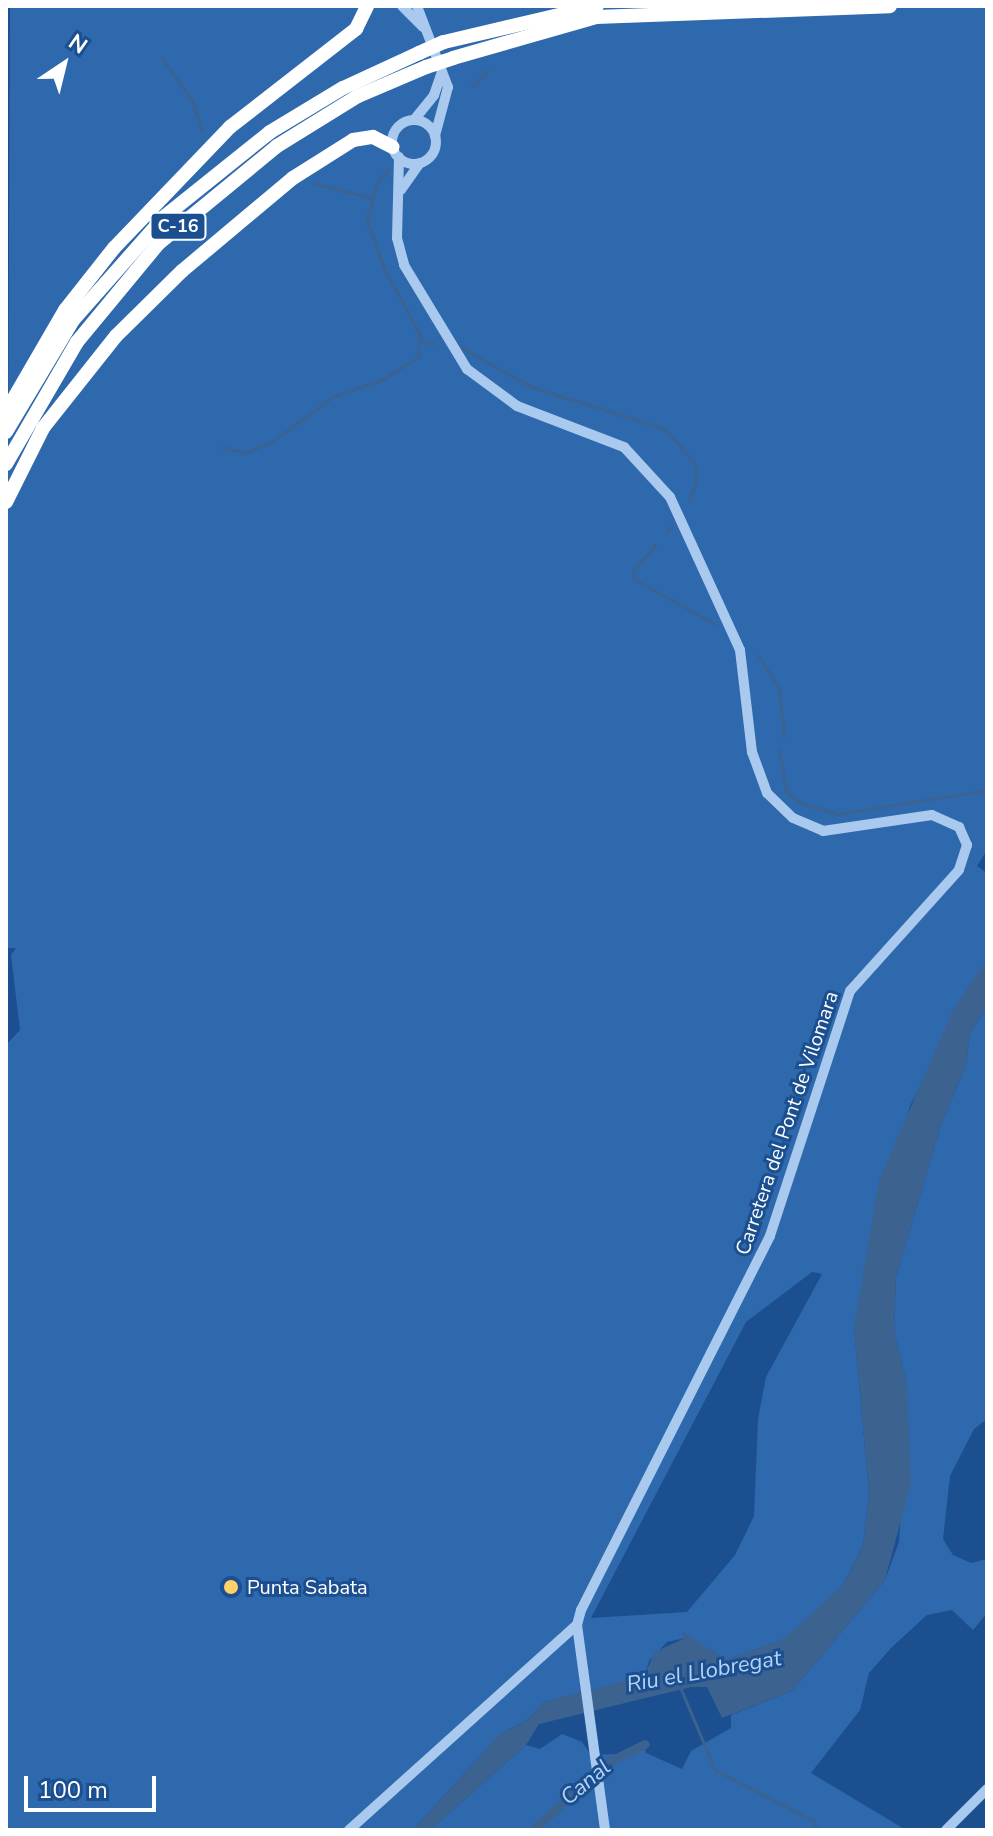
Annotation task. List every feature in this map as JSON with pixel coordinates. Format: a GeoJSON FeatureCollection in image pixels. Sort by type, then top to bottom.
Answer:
{"type":"FeatureCollection","features":[{"type":"Feature","properties":{"kind":"highway"},"geometry":{"type":"LineString","coordinates":[[6,412],[65,310],[114,248],[230,127],[356,29],[367,6]]}},
{"type":"Feature","properties":{"kind":"highway","name":"C-16"},"geometry":{"type":"LineString","coordinates":[[6,464],[77,342],[159,243],[277,146],[422,60],[444,42],[597,6]]}},
{"type":"Feature","properties":{"kind":"highway","name":"C-16"},"geometry":{"type":"LineString","coordinates":[[6,432],[73,320],[164,217],[270,132],[343,88],[422,60],[453,58],[596,17],[890,6]]}},
{"type":"Feature","properties":{"kind":"highway"},"geometry":{"type":"LineString","coordinates":[[6,502],[43,428],[116,336],[182,271],[293,178],[353,140],[373,137],[396,152]]}},
{"type":"Feature","properties":{"kind":"street"},"geometry":{"type":"LineString","coordinates":[[402,6],[425,29]]}},
{"type":"Feature","properties":{"kind":"street"},"geometry":{"type":"LineString","coordinates":[[417,6],[442,72],[448,105],[435,136],[433,152],[420,163],[396,152],[396,129],[414,120],[434,95],[442,72]]}},
{"type":"Feature","properties":{"kind":"street"},"geometry":{"type":"LineString","coordinates":[[414,120],[435,136]]}},
{"type":"Feature","properties":{"kind":"street","name":"Carretera del Pont de Vilomara"},"geometry":{"type":"LineString","coordinates":[[396,152],[400,193],[397,238],[404,265],[467,369],[517,406],[624,447],[670,497],[740,650],[752,752],[779,806],[823,831],[941,816],[959,827],[967,845],[955,875],[890,940],[850,991],[770,1236],[578,1628]]}},
{"type":"Feature","properties":{"kind":"street","name":"Carretera del Pont de Vilomara"},"geometry":{"type":"LineString","coordinates":[[400,193],[420,163]]}},
{"type":"Feature","properties":{"kind":"street"},"geometry":{"type":"LineString","coordinates":[[578,1628],[606,1828]]}},
{"type":"Feature","properties":{"kind":"street"},"geometry":{"type":"LineString","coordinates":[[349,1830],[578,1628]]}},
{"type":"Feature","properties":{"kind":"street"},"geometry":{"type":"LineString","coordinates":[[946,1830],[987,1789]]}},
{"type":"Feature","properties":{"kind":"shaded area"},"geometry":{"type":"Polygon","coordinates":[[[10,6],[987,6],[987,850],[977,866],[987,873],[987,960],[910,1106],[854,1327],[869,1493],[863,1546],[843,1585],[785,1639],[726,1660],[683,1633],[685,1638],[667,1642],[649,1661],[645,1676],[544,1702],[526,1721],[499,1735],[413,1830],[6,1830],[6,1045],[20,1030],[11,955],[16,948],[6,948],[10,6]],[[812,1272],[746,1322],[591,1618],[687,1612],[735,1555],[754,1516],[758,1419],[766,1377],[822,1274],[812,1272]]]}},
{"type":"Feature","properties":{"kind":"shaded area"},"geometry":{"type":"Polygon","coordinates":[[[987,1007],[987,1419],[974,1429],[950,1476],[943,1539],[953,1555],[971,1563],[987,1559],[987,1613],[973,1630],[952,1610],[927,1615],[869,1673],[860,1710],[811,1773],[906,1830],[430,1830],[526,1745],[540,1749],[562,1734],[582,1742],[591,1755],[618,1754],[644,1741],[646,1753],[682,1769],[691,1751],[731,1728],[731,1715],[792,1691],[885,1580],[899,1542],[906,1432],[907,1386],[894,1329],[896,1277],[941,1125],[966,1065],[970,1033],[987,1007]]]}},
{"type":"Feature","properties":{"kind":"water","name":"Riu el Llobregat"},"geometry":{"type":"Polygon","coordinates":[[[987,960],[987,1007],[970,1033],[966,1065],[941,1125],[896,1277],[894,1329],[907,1386],[911,1483],[885,1580],[792,1691],[722,1718],[707,1687],[691,1687],[539,1724],[526,1745],[430,1830],[413,1830],[499,1735],[526,1721],[544,1702],[644,1676],[655,1652],[685,1638],[682,1631],[726,1660],[784,1639],[843,1585],[863,1546],[869,1493],[854,1327],[879,1180],[954,1008],[987,960]]]}},
{"type":"Feature","properties":{"kind":"waterway"},"geometry":{"type":"LineString","coordinates":[[162,58],[193,102],[202,131]]}},
{"type":"Feature","properties":{"kind":"waterway"},"geometry":{"type":"LineString","coordinates":[[471,87],[488,70]]}},
{"type":"Feature","properties":{"kind":"waterway"},"geometry":{"type":"LineString","coordinates":[[223,447],[245,453],[273,441],[334,396],[382,380],[418,357],[420,335],[383,266],[367,220],[376,184],[388,170]]}},
{"type":"Feature","properties":{"kind":"waterway"},"geometry":{"type":"LineString","coordinates":[[312,183],[372,198]]}},
{"type":"Feature","properties":{"kind":"waterway"},"geometry":{"type":"LineString","coordinates":[[422,341],[433,343]]}},
{"type":"Feature","properties":{"kind":"waterway"},"geometry":{"type":"LineString","coordinates":[[462,348],[532,387],[665,429],[694,462],[696,481],[689,501]]}},
{"type":"Feature","properties":{"kind":"waterway"},"geometry":{"type":"LineString","coordinates":[[667,532],[672,526]]}},
{"type":"Feature","properties":{"kind":"waterway"},"geometry":{"type":"LineString","coordinates":[[655,545],[633,570],[634,579],[715,624]]}},
{"type":"Feature","properties":{"kind":"waterway"},"geometry":{"type":"LineString","coordinates":[[758,655],[779,688],[784,736]]}},
{"type":"Feature","properties":{"kind":"waterway"},"geometry":{"type":"LineString","coordinates":[[779,750],[786,791],[800,803],[838,814],[987,790]]}},
{"type":"Feature","properties":{"kind":"waterway","name":"Riu el Llobregat"},"geometry":{"type":"LineString","coordinates":[[680,1687],[715,1770],[812,1820],[818,1830]]}},
{"type":"Feature","properties":{"kind":"waterway","name":"Canal"},"geometry":{"type":"LineString","coordinates":[[533,1830],[606,1763],[645,1744]]}},
{"type":"Feature","properties":{"kind":"place","name":"Punta Sabata"},"geometry":{"type":"Point","coordinates":[231,1587]}}]}
